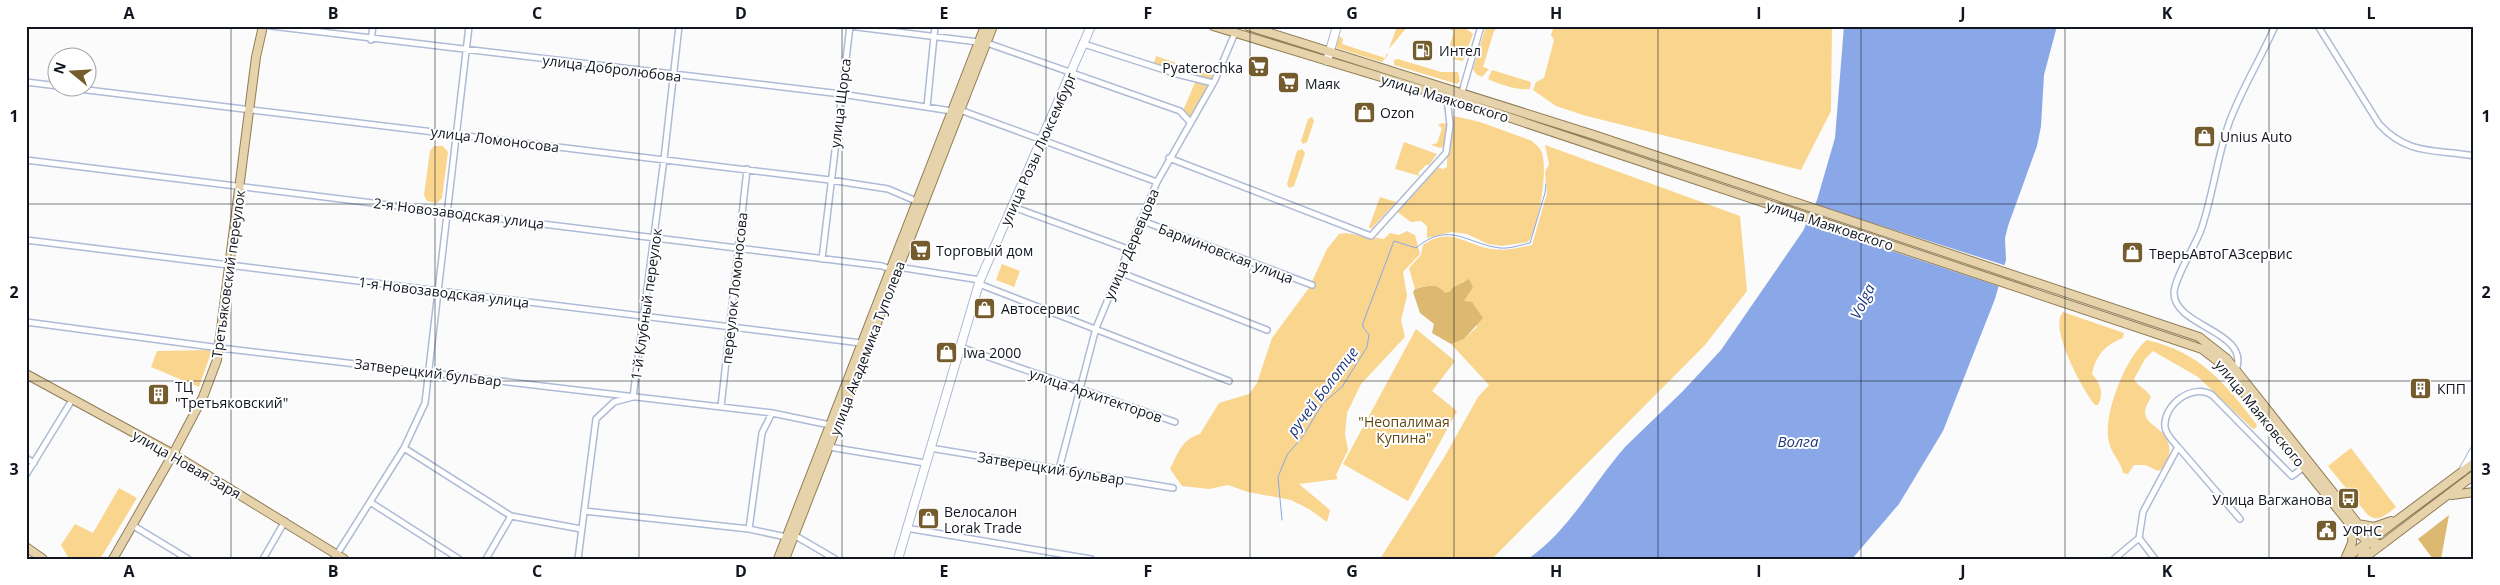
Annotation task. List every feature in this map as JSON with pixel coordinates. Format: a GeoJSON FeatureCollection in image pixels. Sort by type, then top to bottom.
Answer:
{"type":"FeatureCollection","features":[{"type":"Feature","properties":{"kind":"main road","name":"Третьяковский переулок"},"geometry":{"type":"LineString","coordinates":[[113,559],[173,454],[207,387],[220,348],[256,57],[263,26]]}},
{"type":"Feature","properties":{"kind":"main road","name":"улица Академика Туполева"},"geometry":{"type":"LineString","coordinates":[[778,559],[829,447],[894,279],[894,257],[916,201],[956,111],[983,42],[985,26]]}},
{"type":"Feature","properties":{"kind":"main road","name":"улица Академика Туполева"},"geometry":{"type":"LineString","coordinates":[[785,559],[790,536],[861,343],[956,121],[956,100],[983,42],[993,26]]}},
{"type":"Feature","properties":{"kind":"main road","name":"улица Маяковского"},"geometry":{"type":"LineString","coordinates":[[1213,26],[1447,98],[2195,346],[2208,352],[2219,362],[2304,467],[2355,526]]}},
{"type":"Feature","properties":{"kind":"main road","name":"улица Маяковского"},"geometry":{"type":"LineString","coordinates":[[1248,26],[1462,92],[2199,337],[2217,350],[2236,370],[2367,542]]}},
{"type":"Feature","properties":{"kind":"main road","name":"улица Новая Заря"},"geometry":{"type":"LineString","coordinates":[[26,374],[173,454],[285,521],[336,556],[344,559]]}},
{"type":"Feature","properties":{"kind":"main road"},"geometry":{"type":"LineString","coordinates":[[830,425],[833,435]]}},
{"type":"Feature","properties":{"kind":"main road"},"geometry":{"type":"LineString","coordinates":[[2345,559],[2474,463]]}},
{"type":"Feature","properties":{"kind":"main road"},"geometry":{"type":"LineString","coordinates":[[2362,559],[2474,475]]}},
{"type":"Feature","properties":{"kind":"main road"},"geometry":{"type":"LineString","coordinates":[[2448,496],[2474,492]]}},
{"type":"Feature","properties":{"kind":"main road"},"geometry":{"type":"LineString","coordinates":[[2345,559],[2352,543],[2355,526],[2376,526],[2402,516]]}},
{"type":"Feature","properties":{"kind":"main road"},"geometry":{"type":"LineString","coordinates":[[2367,542],[2374,545],[2383,544]]}},
{"type":"Feature","properties":{"kind":"main road"},"geometry":{"type":"LineString","coordinates":[[2362,559],[2366,551],[2367,542]]}},
{"type":"Feature","properties":{"kind":"main road"},"geometry":{"type":"LineString","coordinates":[[26,547],[43,559]]}},
{"type":"Feature","properties":{"kind":"street","name":"улица Добролюбова"},"geometry":{"type":"LineString","coordinates":[[271,26],[371,40],[840,94],[956,111],[1157,182]]}},
{"type":"Feature","properties":{"kind":"street"},"geometry":{"type":"LineString","coordinates":[[371,40],[373,26]]}},
{"type":"Feature","properties":{"kind":"street"},"geometry":{"type":"LineString","coordinates":[[336,556],[404,448],[425,403],[427,372],[470,26]]}},
{"type":"Feature","properties":{"kind":"street","name":"1-й Клубный переулок"},"geometry":{"type":"LineString","coordinates":[[578,559],[596,419],[614,402],[633,397],[679,26]]}},
{"type":"Feature","properties":{"kind":"street"},"geometry":{"type":"LineString","coordinates":[[850,26],[983,42],[1180,111],[1190,122]]}},
{"type":"Feature","properties":{"kind":"street","name":"улица Щорса"},"geometry":{"type":"LineString","coordinates":[[822,259],[840,94],[850,26]]}},
{"type":"Feature","properties":{"kind":"street"},"geometry":{"type":"LineString","coordinates":[[927,107],[935,26]]}},
{"type":"Feature","properties":{"kind":"street","name":"улица Розы Люксембург"},"geometry":{"type":"LineString","coordinates":[[898,559],[929,448],[980,282],[1072,74],[1091,26]]}},
{"type":"Feature","properties":{"kind":"street"},"geometry":{"type":"LineString","coordinates":[[1327,61],[1337,26]]}},
{"type":"Feature","properties":{"kind":"street"},"geometry":{"type":"LineString","coordinates":[[1462,92],[1481,26]]}},
{"type":"Feature","properties":{"kind":"street"},"geometry":{"type":"LineString","coordinates":[[2236,370],[2237,355],[2233,347],[2225,339],[2182,310],[2175,299],[2174,289],[2200,231],[2217,163],[2232,115],[2275,26]]}},
{"type":"Feature","properties":{"kind":"street"},"geometry":{"type":"LineString","coordinates":[[2318,26],[2379,124],[2392,137],[2418,149],[2474,156]]}},
{"type":"Feature","properties":{"kind":"street","name":"улица Деревцова"},"geometry":{"type":"LineString","coordinates":[[1059,469],[1096,328],[1157,182],[1223,64],[1235,33]]}},
{"type":"Feature","properties":{"kind":"street"},"geometry":{"type":"LineString","coordinates":[[1084,44],[1177,74],[1213,83]]}},
{"type":"Feature","properties":{"kind":"street"},"geometry":{"type":"LineString","coordinates":[[26,82],[48,85]]}},
{"type":"Feature","properties":{"kind":"street","name":"улица Ломоносова"},"geometry":{"type":"LineString","coordinates":[[98,91],[830,180],[888,189],[916,201]]}},
{"type":"Feature","properties":{"kind":"street"},"geometry":{"type":"LineString","coordinates":[[1169,158],[1371,236],[1446,153],[1450,125],[1447,98]]}},
{"type":"Feature","properties":{"kind":"street","name":"2-я Новозаводская улица"},"geometry":{"type":"LineString","coordinates":[[26,160],[447,211],[739,250],[882,266],[980,282],[1229,381]]}},
{"type":"Feature","properties":{"kind":"street","name":"переулок Ломоносова"},"geometry":{"type":"LineString","coordinates":[[721,407],[747,169]]}},
{"type":"Feature","properties":{"kind":"street"},"geometry":{"type":"LineString","coordinates":[[1012,207],[1128,249]]}},
{"type":"Feature","properties":{"kind":"street","name":"Барминовская улица"},"geometry":{"type":"LineString","coordinates":[[1140,220],[1312,285]]}},
{"type":"Feature","properties":{"kind":"street","name":"1-я Новозаводская улица"},"geometry":{"type":"LineString","coordinates":[[26,240],[861,343]]}},
{"type":"Feature","properties":{"kind":"street"},"geometry":{"type":"LineString","coordinates":[[1119,272],[1267,330]]}},
{"type":"Feature","properties":{"kind":"street","name":"Затверецкий бульвар"},"geometry":{"type":"LineString","coordinates":[[26,322],[220,348],[772,413],[830,425]]}},
{"type":"Feature","properties":{"kind":"street","name":"улица Архитекторов"},"geometry":{"type":"LineString","coordinates":[[960,347],[1175,422]]}},
{"type":"Feature","properties":{"kind":"street"},"geometry":{"type":"LineString","coordinates":[[2240,519],[2178,447],[2165,427],[2168,414],[2186,393],[2192,391],[2205,392],[2212,395],[2292,476],[2304,467]]}},
{"type":"Feature","properties":{"kind":"street"},"geometry":{"type":"LineString","coordinates":[[26,475],[72,400]]}},
{"type":"Feature","properties":{"kind":"street"},"geometry":{"type":"LineString","coordinates":[[748,529],[762,433],[772,413]]}},
{"type":"Feature","properties":{"kind":"street"},"geometry":{"type":"LineString","coordinates":[[829,447],[925,463]]}},
{"type":"Feature","properties":{"kind":"street"},"geometry":{"type":"LineString","coordinates":[[2114,559],[2139,538],[2143,512],[2178,447]]}},
{"type":"Feature","properties":{"kind":"street"},"geometry":{"type":"LineString","coordinates":[[404,448],[511,516],[581,529]]}},
{"type":"Feature","properties":{"kind":"street","name":"Затверецкий бульвар"},"geometry":{"type":"LineString","coordinates":[[929,448],[1173,488]]}},
{"type":"Feature","properties":{"kind":"street"},"geometry":{"type":"LineString","coordinates":[[2463,471],[2474,451]]}},
{"type":"Feature","properties":{"kind":"street"},"geometry":{"type":"LineString","coordinates":[[26,458],[34,463]]}},
{"type":"Feature","properties":{"kind":"street"},"geometry":{"type":"LineString","coordinates":[[370,502],[459,559]]}},
{"type":"Feature","properties":{"kind":"street"},"geometry":{"type":"LineString","coordinates":[[584,511],[748,529],[790,536],[835,559]]}},
{"type":"Feature","properties":{"kind":"street"},"geometry":{"type":"LineString","coordinates":[[486,559],[511,516]]}},
{"type":"Feature","properties":{"kind":"street"},"geometry":{"type":"LineString","coordinates":[[263,559],[285,521]]}},
{"type":"Feature","properties":{"kind":"street"},"geometry":{"type":"LineString","coordinates":[[132,526],[188,559]]}},
{"type":"Feature","properties":{"kind":"street"},"geometry":{"type":"LineString","coordinates":[[906,528],[1091,559]]}},
{"type":"Feature","properties":{"kind":"street"},"geometry":{"type":"LineString","coordinates":[[2139,538],[2155,559]]}},
{"type":"Feature","properties":{"kind":"green space"},"geometry":{"type":"Polygon","coordinates":[[[1397,26],[1408,26],[1389,49],[1397,26]]]}},
{"type":"Feature","properties":{"kind":"green space"},"geometry":{"type":"Polygon","coordinates":[[[1440,26],[1463,26],[1473,34],[1463,61],[1453,59],[1453,49],[1449,48],[1454,31],[1440,26]]]}},
{"type":"Feature","properties":{"kind":"green space"},"geometry":{"type":"Polygon","coordinates":[[[1486,26],[1499,26],[1494,31],[1483,67],[1489,69],[1482,77],[1476,74],[1473,69],[1486,26]]]}},
{"type":"Feature","properties":{"kind":"green space"},"geometry":{"type":"Polygon","coordinates":[[[1554,26],[1832,26],[1831,111],[1801,170],[1583,115],[1556,106],[1533,90],[1536,82],[1544,78],[1554,40],[1551,35],[1554,26]]]}},
{"type":"Feature","properties":{"kind":"green space"},"geometry":{"type":"Polygon","coordinates":[[[1338,35],[1343,39],[1342,44],[1385,58],[1387,53],[1388,55],[1382,62],[1337,48],[1334,44],[1338,35]]]}},
{"type":"Feature","properties":{"kind":"green space"},"geometry":{"type":"Polygon","coordinates":[[[1156,56],[1214,76],[1212,81],[1153,66],[1156,56]]]}},
{"type":"Feature","properties":{"kind":"green space"},"geometry":{"type":"Polygon","coordinates":[[[1398,59],[1441,72],[1458,72],[1460,81],[1457,84],[1394,65],[1394,60],[1398,59]]]}},
{"type":"Feature","properties":{"kind":"green space"},"geometry":{"type":"Polygon","coordinates":[[[1492,70],[1531,82],[1530,89],[1514,88],[1488,79],[1492,70]]]}},
{"type":"Feature","properties":{"kind":"green space"},"geometry":{"type":"Polygon","coordinates":[[[1196,80],[1210,83],[1191,116],[1187,116],[1183,111],[1196,80]]]}},
{"type":"Feature","properties":{"kind":"green space"},"geometry":{"type":"Polygon","coordinates":[[[1454,116],[1480,122],[1532,141],[1540,149],[1544,161],[1543,185],[1536,225],[1528,242],[1502,246],[1488,244],[1467,234],[1452,232],[1427,238],[1427,226],[1421,221],[1411,222],[1396,211],[1437,167],[1443,169],[1447,167],[1454,116]]]}},
{"type":"Feature","properties":{"kind":"green space"},"geometry":{"type":"Polygon","coordinates":[[[1312,117],[1314,121],[1307,142],[1303,144],[1301,141],[1308,119],[1312,117]]]}},
{"type":"Feature","properties":{"kind":"green space"},"geometry":{"type":"Polygon","coordinates":[[[1442,123],[1447,124],[1444,146],[1440,148],[1431,145],[1437,143],[1442,128],[1438,125],[1442,123]]]}},
{"type":"Feature","properties":{"kind":"green space"},"geometry":{"type":"Polygon","coordinates":[[[1404,142],[1437,154],[1429,165],[1426,165],[1418,173],[1420,176],[1395,169],[1404,142]]]}},
{"type":"Feature","properties":{"kind":"green space"},"geometry":{"type":"Polygon","coordinates":[[[1545,145],[1740,216],[1747,291],[1705,345],[1492,559],[1380,559],[1445,456],[1478,397],[1489,385],[1451,344],[1464,339],[1477,327],[1464,301],[1473,286],[1463,281],[1458,286],[1452,288],[1452,291],[1445,293],[1435,286],[1415,289],[1409,268],[1421,255],[1423,245],[1440,237],[1448,236],[1498,250],[1532,245],[1547,193],[1545,172],[1549,164],[1545,145]]]}},
{"type":"Feature","properties":{"kind":"green space"},"geometry":{"type":"Polygon","coordinates":[[[434,146],[443,146],[448,152],[442,198],[437,203],[427,201],[424,195],[430,151],[434,146]]]}},
{"type":"Feature","properties":{"kind":"green space"},"geometry":{"type":"Polygon","coordinates":[[[1302,149],[1305,153],[1294,186],[1289,188],[1287,184],[1297,151],[1302,149]]]}},
{"type":"Feature","properties":{"kind":"green space"},"geometry":{"type":"Polygon","coordinates":[[[1380,197],[1396,202],[1371,229],[1369,227],[1380,197]]]}},
{"type":"Feature","properties":{"kind":"green space"},"geometry":{"type":"Polygon","coordinates":[[[1407,231],[1415,235],[1420,254],[1403,272],[1407,296],[1401,320],[1405,337],[1361,384],[1347,413],[1345,434],[1348,450],[1336,475],[1338,479],[1299,484],[1330,510],[1327,522],[1309,509],[1291,500],[1248,492],[1228,485],[1209,489],[1182,486],[1170,469],[1181,447],[1189,439],[1200,434],[1219,403],[1249,394],[1257,383],[1272,338],[1309,288],[1327,249],[1339,234],[1345,233],[1384,239],[1390,233],[1399,235],[1407,231]]]}},
{"type":"Feature","properties":{"kind":"green space"},"geometry":{"type":"Polygon","coordinates":[[[1002,264],[1020,271],[1014,287],[996,280],[1002,264]]]}},
{"type":"Feature","properties":{"kind":"green space"},"geometry":{"type":"Polygon","coordinates":[[[2063,312],[2124,333],[2123,338],[2111,344],[2102,352],[2093,368],[2092,374],[2098,381],[2101,393],[2098,405],[2095,405],[2083,387],[2063,344],[2060,320],[2063,312]]]}},
{"type":"Feature","properties":{"kind":"green space","name":"\"Неопалимая Купина\""},"geometry":{"type":"Polygon","coordinates":[[[1416,329],[1455,361],[1432,391],[1457,411],[1408,501],[1343,464],[1416,329]]]}},
{"type":"Feature","properties":{"kind":"green space"},"geometry":{"type":"Polygon","coordinates":[[[2147,340],[2166,345],[2197,361],[2223,383],[2257,425],[2256,428],[2253,429],[2198,377],[2153,351],[2145,359],[2134,379],[2151,397],[2145,410],[2147,418],[2166,437],[2169,444],[2166,467],[2158,471],[2145,465],[2134,465],[2128,474],[2123,473],[2109,442],[2109,417],[2117,387],[2124,372],[2131,359],[2147,340]]]}},
{"type":"Feature","properties":{"kind":"green space"},"geometry":{"type":"Polygon","coordinates":[[[212,350],[199,387],[151,367],[157,351],[212,350]]]}},
{"type":"Feature","properties":{"kind":"green space"},"geometry":{"type":"Polygon","coordinates":[[[2351,448],[2396,507],[2382,517],[2375,518],[2367,514],[2328,466],[2351,448]]]}},
{"type":"Feature","properties":{"kind":"green space"},"geometry":{"type":"Polygon","coordinates":[[[119,488],[137,498],[100,559],[69,559],[61,545],[75,524],[93,533],[119,488]]]}},
{"type":"Feature","properties":{"kind":"shaded area"},"geometry":{"type":"Polygon","coordinates":[[[1469,279],[1473,287],[1464,301],[1472,302],[1483,318],[1464,339],[1451,344],[1432,333],[1434,324],[1420,313],[1413,292],[1415,289],[1435,286],[1445,293],[1469,279]]]}},
{"type":"Feature","properties":{"kind":"shaded area"},"geometry":{"type":"Polygon","coordinates":[[[2449,515],[2441,559],[2433,559],[2418,539],[2449,515]]]}},
{"type":"Feature","properties":{"kind":"water","name":"Волга"},"geometry":{"type":"Polygon","coordinates":[[[1844,26],[2057,26],[2044,75],[2041,126],[2037,146],[2008,226],[2005,238],[2006,260],[1995,299],[1943,431],[1899,504],[1852,559],[1528,559],[1543,547],[1569,520],[1626,446],[1683,391],[1721,350],[1803,231],[1817,200],[1835,138],[1844,26]]]}},
{"type":"Feature","properties":{"kind":"pier"},"geometry":{"type":"Polygon","coordinates":[[[1813,204],[2007,266],[2001,287],[1804,222],[1813,204]]]}},
{"type":"Feature","properties":{"kind":"waterway","name":"ручей Болотце"},"geometry":{"type":"LineString","coordinates":[[1282,520],[1278,477],[1287,455],[1303,436],[1323,403],[1342,387],[1367,347],[1369,335],[1363,327],[1363,323],[1394,241],[1416,248],[1428,240],[1448,235],[1500,248],[1530,243],[1546,184]]}},
{"type":"Feature","properties":{"kind":"place","name":"Интел"},"geometry":{"type":"Point","coordinates":[1423,50]}},
{"type":"Feature","properties":{"kind":"place","name":"Pyaterochka"},"geometry":{"type":"Point","coordinates":[1259,67]}},
{"type":"Feature","properties":{"kind":"place","name":"Маяк"},"geometry":{"type":"Point","coordinates":[1289,83]}},
{"type":"Feature","properties":{"kind":"place","name":"Ozon"},"geometry":{"type":"Point","coordinates":[1364,112]}},
{"type":"Feature","properties":{"kind":"place","name":"Unius Auto"},"geometry":{"type":"Point","coordinates":[2204,136]}},
{"type":"Feature","properties":{"kind":"place","name":"Торговый дом"},"geometry":{"type":"Point","coordinates":[920,250]}},
{"type":"Feature","properties":{"kind":"place","name":"ТверьАвтоГАЗсервис"},"geometry":{"type":"Point","coordinates":[2133,253]}},
{"type":"Feature","properties":{"kind":"place","name":"Автосервис"},"geometry":{"type":"Point","coordinates":[985,308]}},
{"type":"Feature","properties":{"kind":"place","name":"Iwa 2000"},"geometry":{"type":"Point","coordinates":[947,352]}},
{"type":"Feature","properties":{"kind":"place","name":"КПП"},"geometry":{"type":"Point","coordinates":[2421,388]}},
{"type":"Feature","properties":{"kind":"place","name":"ТЦ \"Третьяковский\""},"geometry":{"type":"Point","coordinates":[159,394]}},
{"type":"Feature","properties":{"kind":"place","name":"Улица Вагжанова"},"geometry":{"type":"Point","coordinates":[2348,499]}},
{"type":"Feature","properties":{"kind":"place","name":"Велосалон Lorak Trade"},"geometry":{"type":"Point","coordinates":[928,519]}},
{"type":"Feature","properties":{"kind":"place","name":"УФНС"},"geometry":{"type":"Point","coordinates":[2327,530]}},
{"type":"Feature","properties":{"kind":"water label","name":"Volga"},"geometry":{"type":"Point","coordinates":[1862,301]}}]}
